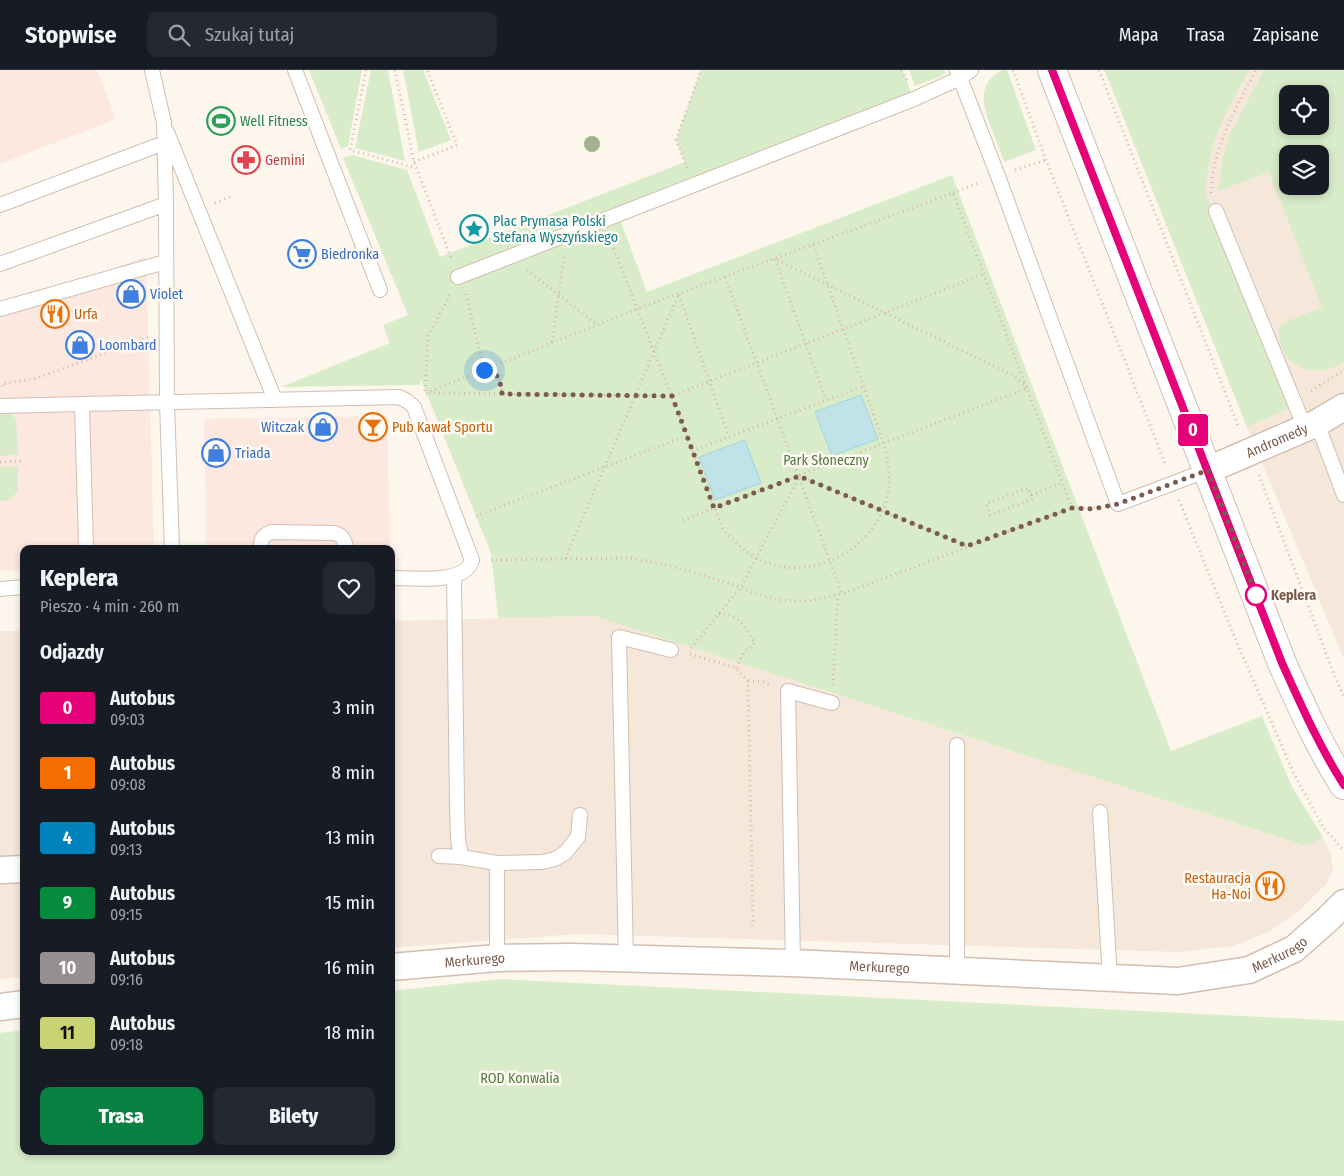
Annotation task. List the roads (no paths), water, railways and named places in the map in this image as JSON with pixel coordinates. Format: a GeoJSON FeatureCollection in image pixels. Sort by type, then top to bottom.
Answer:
{"type":"FeatureCollection","features":[{"type":"Feature","properties":{"kind":"street"},"geometry":{"type":"LineString","coordinates":[[1052,70],[1290,680],[1316,738],[1344,785]]}},
{"type":"Feature","properties":{"kind":"street","name":"Andromedy"},"geometry":{"type":"LineString","coordinates":[[1208,470],[1311,426],[1344,407]]}},
{"type":"Feature","properties":{"kind":"street","name":"Merkurego"},"geometry":{"type":"LineString","coordinates":[[395,967],[498,958],[573,957],[793,964],[1178,981],[1249,970],[1294,949],[1328,920],[1344,903]]}},
{"type":"Feature","properties":{"kind":"street"},"geometry":{"type":"LineString","coordinates":[[0,1007],[20,1004]]}},
{"type":"Feature","properties":{"kind":"lane"},"geometry":{"type":"LineString","coordinates":[[152,70],[164,123],[275,400]]}},
{"type":"Feature","properties":{"kind":"lane"},"geometry":{"type":"LineString","coordinates":[[296,70],[380,290]]}},
{"type":"Feature","properties":{"kind":"lane"},"geometry":{"type":"LineString","coordinates":[[458,277],[914,99],[958,74],[971,70]]}},
{"type":"Feature","properties":{"kind":"lane"},"geometry":{"type":"LineString","coordinates":[[958,74],[1001,185],[1118,504],[1208,470]]}},
{"type":"Feature","properties":{"kind":"lane"},"geometry":{"type":"LineString","coordinates":[[164,123],[167,403],[172,545]]}},
{"type":"Feature","properties":{"kind":"lane"},"geometry":{"type":"LineString","coordinates":[[0,205],[164,143]]}},
{"type":"Feature","properties":{"kind":"lane"},"geometry":{"type":"LineString","coordinates":[[0,264],[166,204]]}},
{"type":"Feature","properties":{"kind":"lane"},"geometry":{"type":"LineString","coordinates":[[1216,211],[1311,426],[1344,495]]}},
{"type":"Feature","properties":{"kind":"lane"},"geometry":{"type":"LineString","coordinates":[[0,310],[165,262]]}},
{"type":"Feature","properties":{"kind":"lane"},"geometry":{"type":"LineString","coordinates":[[2,406],[399,397],[414,406],[471,556],[471,564],[461,574],[454,576],[395,578]]}},
{"type":"Feature","properties":{"kind":"lane"},"geometry":{"type":"LineString","coordinates":[[82,404],[86,545]]}},
{"type":"Feature","properties":{"kind":"lane"},"geometry":{"type":"LineString","coordinates":[[260,545],[260,541],[267,533],[281,532],[334,533],[344,539],[345,545]]}},
{"type":"Feature","properties":{"kind":"lane"},"geometry":{"type":"LineString","coordinates":[[454,576],[457,805],[458,839],[462,856]]}},
{"type":"Feature","properties":{"kind":"lane"},"geometry":{"type":"LineString","coordinates":[[0,589],[20,587]]}},
{"type":"Feature","properties":{"kind":"lane"},"geometry":{"type":"LineString","coordinates":[[626,959],[619,637],[671,650]]}},
{"type":"Feature","properties":{"kind":"lane"},"geometry":{"type":"LineString","coordinates":[[793,964],[788,691],[832,702]]}},
{"type":"Feature","properties":{"kind":"lane"},"geometry":{"type":"LineString","coordinates":[[956,745],[957,972]]}},
{"type":"Feature","properties":{"kind":"lane"},"geometry":{"type":"LineString","coordinates":[[1100,812],[1110,978]]}},
{"type":"Feature","properties":{"kind":"lane"},"geometry":{"type":"LineString","coordinates":[[439,856],[462,856],[497,863],[542,862],[555,859],[564,853],[578,837],[580,815]]}},
{"type":"Feature","properties":{"kind":"lane"},"geometry":{"type":"LineString","coordinates":[[497,863],[498,958]]}},
{"type":"Feature","properties":{"kind":"water"},"geometry":{"type":"Polygon","coordinates":[[[861,395],[878,439],[832,456],[815,412],[861,395]]]}},
{"type":"Feature","properties":{"kind":"water"},"geometry":{"type":"Polygon","coordinates":[[[745,440],[761,483],[715,500],[699,457],[745,440]]]}},
{"type":"Feature","properties":{"kind":"place","name":"Well Fitness"},"geometry":{"type":"Point","coordinates":[221,121]}},
{"type":"Feature","properties":{"kind":"place","name":"Gemini"},"geometry":{"type":"Point","coordinates":[246,160]}},
{"type":"Feature","properties":{"kind":"place","name":"Plac Prymasa Polski Stefana Wyszyńskiego"},"geometry":{"type":"Point","coordinates":[474,229]}},
{"type":"Feature","properties":{"kind":"place","name":"Biedronka"},"geometry":{"type":"Point","coordinates":[302,254]}},
{"type":"Feature","properties":{"kind":"place","name":"Violet"},"geometry":{"type":"Point","coordinates":[131,294]}},
{"type":"Feature","properties":{"kind":"place","name":"Urfa"},"geometry":{"type":"Point","coordinates":[55,314]}},
{"type":"Feature","properties":{"kind":"place","name":"Loombard"},"geometry":{"type":"Point","coordinates":[80,345]}},
{"type":"Feature","properties":{"kind":"place","name":"Witczak"},"geometry":{"type":"Point","coordinates":[323,427]}},
{"type":"Feature","properties":{"kind":"place","name":"Pub Kawał Sportu"},"geometry":{"type":"Point","coordinates":[373,427]}},
{"type":"Feature","properties":{"kind":"place","name":"Triada"},"geometry":{"type":"Point","coordinates":[216,453]}},
{"type":"Feature","properties":{"kind":"place","name":"Keplera"},"geometry":{"type":"Point","coordinates":[1256,595]}},
{"type":"Feature","properties":{"kind":"place","name":"Restauracja Ha-Noi"},"geometry":{"type":"Point","coordinates":[1270,886]}},
{"type":"Feature","properties":{"kind":"park label","name":"Park Słoneczny"},"geometry":{"type":"Point","coordinates":[826,460]}},
{"type":"Feature","properties":{"kind":"park label","name":"ROD Konwalia"},"geometry":{"type":"Point","coordinates":[520,1078]}}]}
